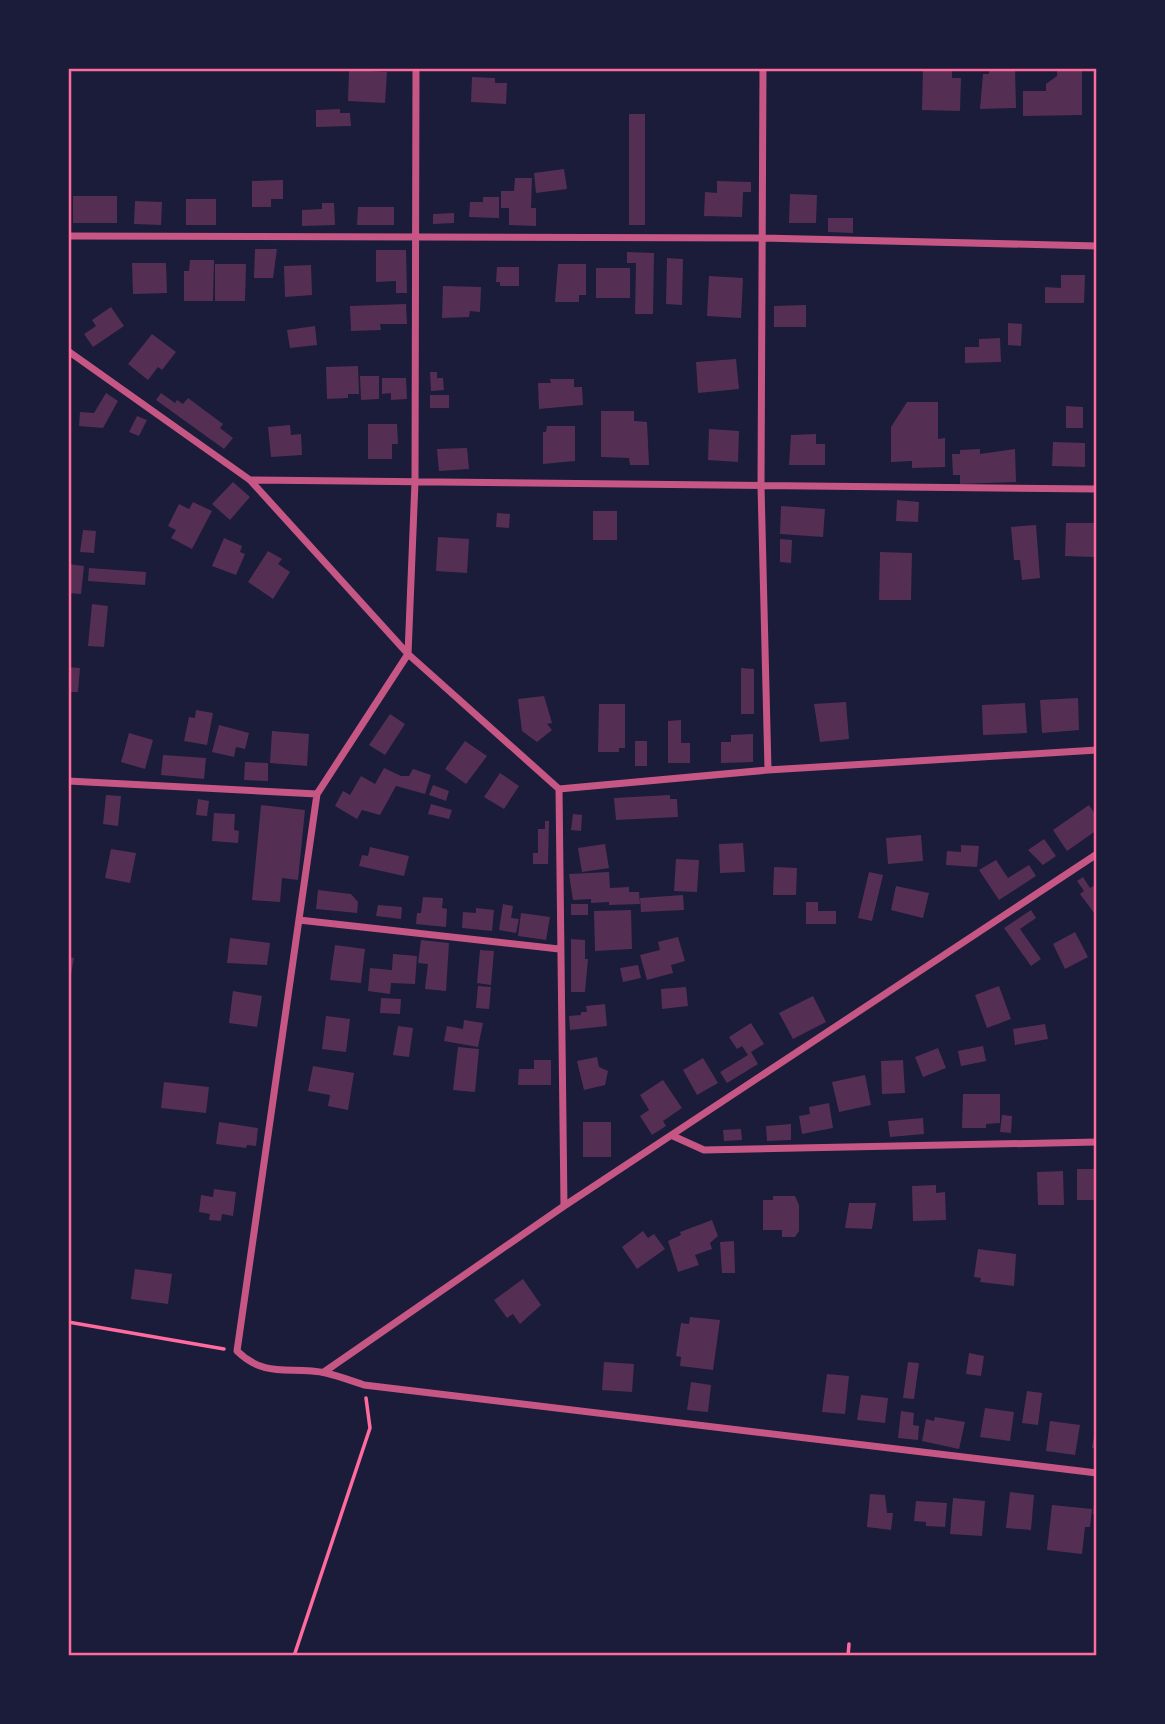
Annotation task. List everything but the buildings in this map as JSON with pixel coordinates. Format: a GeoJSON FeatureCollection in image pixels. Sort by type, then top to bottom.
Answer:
{"type":"FeatureCollection","features":[{"type":"Feature","properties":{"kind":"street"},"geometry":{"type":"LineString","coordinates":[[416,68],[415,482],[408,654],[317,794],[237,1351],[249,1363],[276,1371],[324,1372],[364,1385],[1097,1473]]}},
{"type":"Feature","properties":{"kind":"street"},"geometry":{"type":"LineString","coordinates":[[764,68],[760,238],[761,486],[768,770]]}},
{"type":"Feature","properties":{"kind":"street"},"geometry":{"type":"LineString","coordinates":[[68,236],[760,238],[1097,246]]}},
{"type":"Feature","properties":{"kind":"street"},"geometry":{"type":"LineString","coordinates":[[68,351],[250,480],[408,654],[559,789],[768,770],[1097,750]]}},
{"type":"Feature","properties":{"kind":"street"},"geometry":{"type":"LineString","coordinates":[[250,480],[1097,489]]}},
{"type":"Feature","properties":{"kind":"street"},"geometry":{"type":"LineString","coordinates":[[68,781],[317,794]]}},
{"type":"Feature","properties":{"kind":"street"},"geometry":{"type":"LineString","coordinates":[[559,789],[564,1206]]}},
{"type":"Feature","properties":{"kind":"street"},"geometry":{"type":"LineString","coordinates":[[324,1372],[564,1206],[1097,854]]}},
{"type":"Feature","properties":{"kind":"street"},"geometry":{"type":"LineString","coordinates":[[299,920],[559,949]]}},
{"type":"Feature","properties":{"kind":"street"},"geometry":{"type":"LineString","coordinates":[[673,1136],[704,1150],[1097,1142]]}},
{"type":"Feature","properties":{"kind":"path"},"geometry":{"type":"LineString","coordinates":[[68,1322],[237,1351]]}},
{"type":"Feature","properties":{"kind":"path"},"geometry":{"type":"LineString","coordinates":[[294,1656],[369,1429],[364,1385]]}},
{"type":"Feature","properties":{"kind":"path"},"geometry":{"type":"LineString","coordinates":[[848,1656],[849,1644]]}}]}
